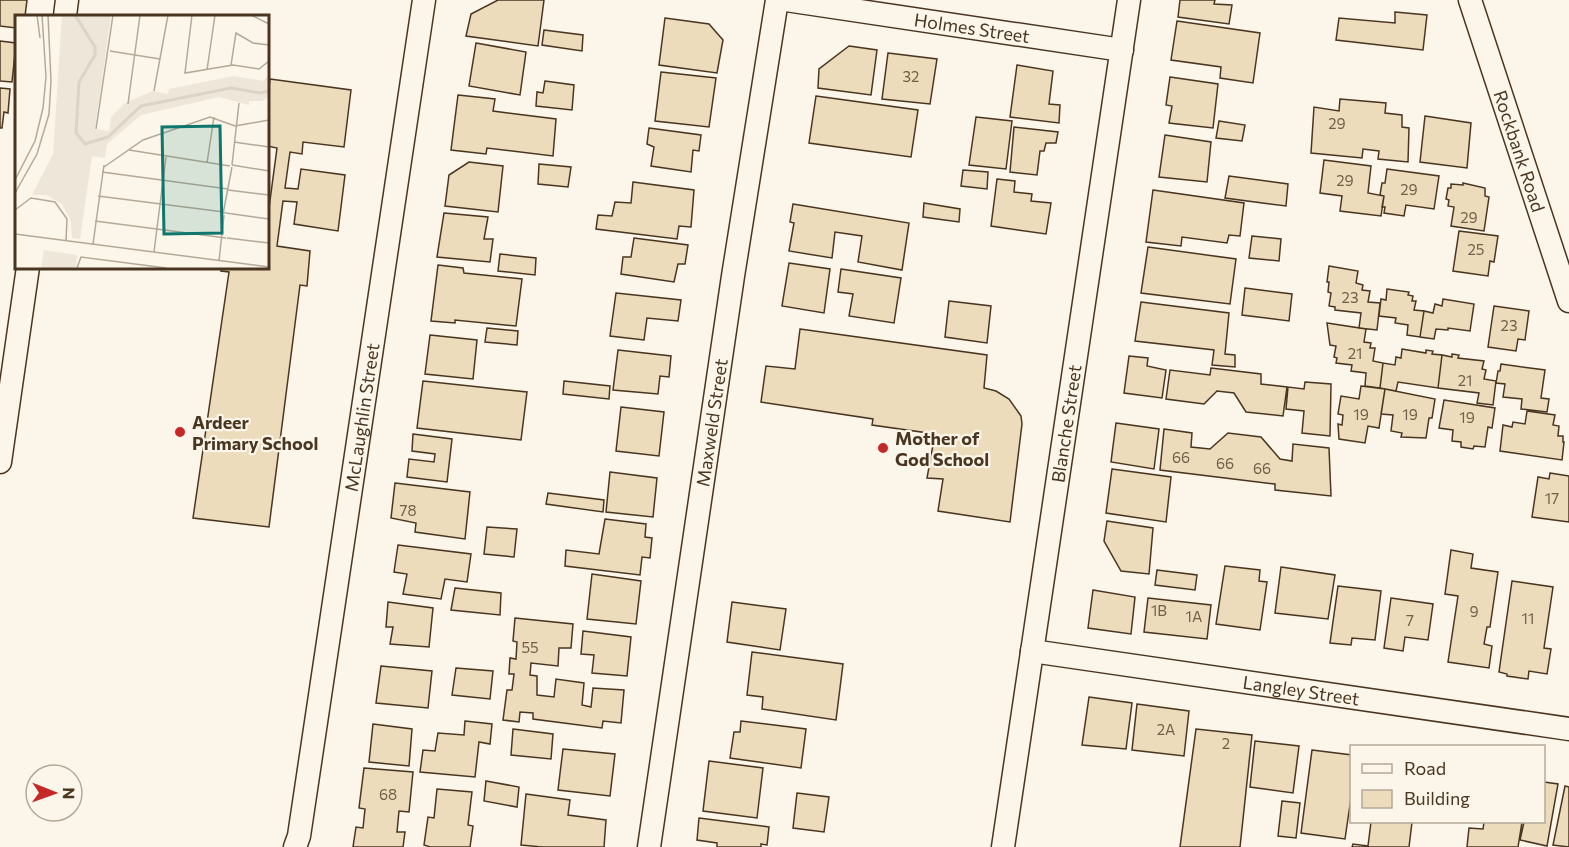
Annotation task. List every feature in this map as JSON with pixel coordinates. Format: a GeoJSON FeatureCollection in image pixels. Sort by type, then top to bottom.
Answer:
{"type":"FeatureCollection","features":[{"type":"Feature","properties":{"kind":"street"},"geometry":{"type":"LineString","coordinates":[[64,15],[67,0]]}},
{"type":"Feature","properties":{"kind":"street","name":"McLaughlin Street"},"geometry":{"type":"LineString","coordinates":[[298,843],[424,0]]}},
{"type":"Feature","properties":{"kind":"street","name":"Maxweld Street"},"geometry":{"type":"LineString","coordinates":[[649,847],[731,288],[777,0]]}},
{"type":"Feature","properties":{"kind":"street","name":"Holmes Street"},"geometry":{"type":"LineString","coordinates":[[786,0],[1122,50]]}},
{"type":"Feature","properties":{"kind":"street","name":"Blanche Street"},"geometry":{"type":"LineString","coordinates":[[1003,847],[1129,0]]}},
{"type":"Feature","properties":{"kind":"street","name":"Rockbank Road"},"geometry":{"type":"LineString","coordinates":[[1470,0],[1569,301]]}},
{"type":"Feature","properties":{"kind":"street"},"geometry":{"type":"LineString","coordinates":[[0,462],[28,268]]}},
{"type":"Feature","properties":{"kind":"street","name":"Langley Street"},"geometry":{"type":"LineString","coordinates":[[1032,651],[1569,729]]}},
{"type":"Feature","properties":{"kind":"building"},"geometry":{"type":"Polygon","coordinates":[[[0,0],[27,0],[25,15],[15,15],[15,28],[0,26],[0,0]]]}},
{"type":"Feature","properties":{"kind":"building"},"geometry":{"type":"Polygon","coordinates":[[[498,0],[544,0],[538,46],[466,36],[471,14],[498,0]]]}},
{"type":"Feature","properties":{"kind":"building"},"geometry":{"type":"Polygon","coordinates":[[[1180,0],[1215,0],[1214,4],[1232,5],[1229,24],[1178,17],[1180,0]]]}},
{"type":"Feature","properties":{"kind":"building"},"geometry":{"type":"Polygon","coordinates":[[[1395,12],[1427,15],[1423,50],[1336,40],[1339,18],[1395,23],[1395,12]]]}},
{"type":"Feature","properties":{"kind":"building"},"geometry":{"type":"Polygon","coordinates":[[[665,18],[709,24],[723,40],[717,73],[659,65],[665,18]]]}},
{"type":"Feature","properties":{"kind":"building"},"geometry":{"type":"Polygon","coordinates":[[[1177,21],[1260,33],[1253,83],[1220,78],[1221,67],[1171,60],[1177,21]]]}},
{"type":"Feature","properties":{"kind":"building"},"geometry":{"type":"Polygon","coordinates":[[[544,30],[583,35],[582,51],[542,45],[544,30]]]}},
{"type":"Feature","properties":{"kind":"building"},"geometry":{"type":"Polygon","coordinates":[[[0,41],[15,43],[12,82],[0,81],[0,41]]]}},
{"type":"Feature","properties":{"kind":"building"},"geometry":{"type":"Polygon","coordinates":[[[476,43],[526,52],[520,95],[469,86],[476,43]]]}},
{"type":"Feature","properties":{"kind":"building"},"geometry":{"type":"Polygon","coordinates":[[[849,46],[877,50],[871,95],[818,88],[819,69],[849,46]]]}},
{"type":"Feature","properties":{"kind":"building"},"geometry":{"type":"Polygon","coordinates":[[[888,53],[937,59],[930,104],[882,99],[888,53]]]}},
{"type":"Feature","properties":{"kind":"building"},"geometry":{"type":"Polygon","coordinates":[[[1017,65],[1053,71],[1049,104],[1060,105],[1059,123],[1010,117],[1017,65]]]}},
{"type":"Feature","properties":{"kind":"building"},"geometry":{"type":"Polygon","coordinates":[[[661,72],[716,78],[709,127],[655,121],[661,72]]]}},
{"type":"Feature","properties":{"kind":"building"},"geometry":{"type":"Polygon","coordinates":[[[1170,77],[1218,84],[1213,128],[1169,123],[1172,106],[1166,105],[1170,77]]]}},
{"type":"Feature","properties":{"kind":"building","name":"Ardeer Primary School"},"geometry":{"type":"Polygon","coordinates":[[[270,79],[351,90],[344,147],[303,142],[302,154],[290,152],[285,188],[298,189],[301,169],[345,175],[338,231],[294,224],[297,202],[283,201],[277,246],[310,251],[307,286],[300,285],[269,527],[193,518],[229,272],[221,271],[222,268],[268,268],[268,216],[277,148],[268,146],[270,79]]]}},
{"type":"Feature","properties":{"kind":"building"},"geometry":{"type":"Polygon","coordinates":[[[545,81],[574,85],[572,110],[536,106],[537,92],[543,93],[545,81]]]}},
{"type":"Feature","properties":{"kind":"building"},"geometry":{"type":"Polygon","coordinates":[[[0,88],[10,89],[8,113],[4,112],[2,128],[0,128],[0,88]]]}},
{"type":"Feature","properties":{"kind":"building"},"geometry":{"type":"Polygon","coordinates":[[[458,95],[495,99],[493,111],[556,119],[553,156],[487,148],[486,154],[451,150],[458,95]]]}},
{"type":"Feature","properties":{"kind":"building"},"geometry":{"type":"Polygon","coordinates":[[[816,96],[918,110],[911,157],[809,143],[816,96]]]}},
{"type":"Feature","properties":{"kind":"building"},"geometry":{"type":"Polygon","coordinates":[[[1340,99],[1386,103],[1385,113],[1402,115],[1402,127],[1409,128],[1408,162],[1378,159],[1379,151],[1363,149],[1362,158],[1311,153],[1314,107],[1339,111],[1340,99]]]}},
{"type":"Feature","properties":{"kind":"building"},"geometry":{"type":"Polygon","coordinates":[[[1425,116],[1471,123],[1467,168],[1420,162],[1425,116]]]}},
{"type":"Feature","properties":{"kind":"building"},"geometry":{"type":"Polygon","coordinates":[[[976,117],[1012,121],[1006,169],[969,165],[976,117]]]}},
{"type":"Feature","properties":{"kind":"building"},"geometry":{"type":"Polygon","coordinates":[[[1219,121],[1245,125],[1242,141],[1216,138],[1219,121]]]}},
{"type":"Feature","properties":{"kind":"building"},"geometry":{"type":"Polygon","coordinates":[[[1014,127],[1058,132],[1056,143],[1046,143],[1044,151],[1040,151],[1037,175],[1010,172],[1014,127]]]}},
{"type":"Feature","properties":{"kind":"building"},"geometry":{"type":"Polygon","coordinates":[[[649,128],[701,135],[699,151],[693,150],[691,172],[651,166],[654,147],[647,144],[649,128]]]}},
{"type":"Feature","properties":{"kind":"building"},"geometry":{"type":"Polygon","coordinates":[[[1165,135],[1211,142],[1207,182],[1159,177],[1165,135]]]}},
{"type":"Feature","properties":{"kind":"building"},"geometry":{"type":"Polygon","coordinates":[[[1324,160],[1371,166],[1368,193],[1384,196],[1381,216],[1340,211],[1342,196],[1320,193],[1324,160]]]}},
{"type":"Feature","properties":{"kind":"building"},"geometry":{"type":"Polygon","coordinates":[[[469,162],[503,166],[498,212],[445,206],[449,175],[469,162]]]}},
{"type":"Feature","properties":{"kind":"building"},"geometry":{"type":"Polygon","coordinates":[[[539,164],[571,167],[568,187],[538,184],[539,164]]]}},
{"type":"Feature","properties":{"kind":"building"},"geometry":{"type":"Polygon","coordinates":[[[1387,169],[1439,176],[1434,209],[1406,205],[1404,216],[1384,213],[1385,207],[1382,207],[1384,196],[1380,195],[1387,169]]]}},
{"type":"Feature","properties":{"kind":"building"},"geometry":{"type":"Polygon","coordinates":[[[963,170],[988,172],[987,189],[961,186],[963,170]]]}},
{"type":"Feature","properties":{"kind":"building"},"geometry":{"type":"Polygon","coordinates":[[[1229,176],[1288,184],[1286,206],[1225,198],[1229,176]]]}},
{"type":"Feature","properties":{"kind":"building"},"geometry":{"type":"Polygon","coordinates":[[[997,179],[1015,181],[1014,192],[1032,194],[1031,201],[1051,203],[1046,234],[991,226],[997,179]]]}},
{"type":"Feature","properties":{"kind":"building"},"geometry":{"type":"Polygon","coordinates":[[[633,182],[694,190],[691,227],[679,226],[677,239],[596,229],[598,215],[612,216],[615,202],[631,203],[633,182]]]}},
{"type":"Feature","properties":{"kind":"building"},"geometry":{"type":"Polygon","coordinates":[[[1463,183],[1485,188],[1485,196],[1489,197],[1484,231],[1451,226],[1454,207],[1448,206],[1449,200],[1446,199],[1448,188],[1451,188],[1451,184],[1463,185],[1463,183]]]}},
{"type":"Feature","properties":{"kind":"building"},"geometry":{"type":"Polygon","coordinates":[[[1153,190],[1244,203],[1240,236],[1229,235],[1227,243],[1182,237],[1181,246],[1146,242],[1153,190]]]}},
{"type":"Feature","properties":{"kind":"building"},"geometry":{"type":"Polygon","coordinates":[[[924,203],[960,209],[959,222],[923,217],[924,203]]]}},
{"type":"Feature","properties":{"kind":"building"},"geometry":{"type":"Polygon","coordinates":[[[793,204],[909,223],[902,270],[858,262],[862,236],[835,232],[832,258],[789,251],[794,223],[790,222],[793,204]]]}},
{"type":"Feature","properties":{"kind":"building"},"geometry":{"type":"Polygon","coordinates":[[[444,213],[488,217],[484,239],[493,239],[490,262],[437,257],[444,213]]]}},
{"type":"Feature","properties":{"kind":"building"},"geometry":{"type":"Polygon","coordinates":[[[1459,231],[1498,236],[1494,262],[1490,261],[1488,276],[1453,271],[1459,231]]]}},
{"type":"Feature","properties":{"kind":"building"},"geometry":{"type":"Polygon","coordinates":[[[1252,236],[1281,239],[1279,261],[1249,258],[1252,236]]]}},
{"type":"Feature","properties":{"kind":"building"},"geometry":{"type":"Polygon","coordinates":[[[634,238],[688,245],[685,264],[678,264],[674,282],[621,274],[623,257],[631,257],[634,238]]]}},
{"type":"Feature","properties":{"kind":"building"},"geometry":{"type":"Polygon","coordinates":[[[1148,247],[1236,259],[1230,304],[1141,293],[1148,247]]]}},
{"type":"Feature","properties":{"kind":"building"},"geometry":{"type":"Polygon","coordinates":[[[500,254],[536,258],[535,275],[498,271],[500,254]]]}},
{"type":"Feature","properties":{"kind":"building"},"geometry":{"type":"Polygon","coordinates":[[[789,263],[830,269],[824,313],[782,306],[789,263]]]}},
{"type":"Feature","properties":{"kind":"building"},"geometry":{"type":"Polygon","coordinates":[[[438,265],[463,268],[464,273],[522,279],[516,326],[455,320],[455,323],[431,321],[438,265]]]}},
{"type":"Feature","properties":{"kind":"building"},"geometry":{"type":"Polygon","coordinates":[[[1329,266],[1358,271],[1356,283],[1363,285],[1362,290],[1370,291],[1368,302],[1380,303],[1377,330],[1359,328],[1361,313],[1335,310],[1335,307],[1329,306],[1331,293],[1328,292],[1329,282],[1327,282],[1329,266]]]}},
{"type":"Feature","properties":{"kind":"building"},"geometry":{"type":"Polygon","coordinates":[[[841,269],[901,278],[894,323],[849,316],[853,294],[838,292],[841,269]]]}},
{"type":"Feature","properties":{"kind":"building"},"geometry":{"type":"Polygon","coordinates":[[[1245,288],[1292,294],[1289,321],[1242,315],[1245,288]]]}},
{"type":"Feature","properties":{"kind":"building"},"geometry":{"type":"Polygon","coordinates":[[[1387,289],[1409,292],[1408,295],[1413,296],[1412,301],[1416,301],[1414,310],[1424,311],[1420,337],[1407,335],[1408,325],[1395,323],[1396,318],[1379,316],[1381,299],[1386,300],[1387,289]]]}},
{"type":"Feature","properties":{"kind":"building"},"geometry":{"type":"Polygon","coordinates":[[[616,293],[681,300],[678,321],[647,318],[644,340],[610,336],[616,293]]]}},
{"type":"Feature","properties":{"kind":"building"},"geometry":{"type":"Polygon","coordinates":[[[1443,299],[1474,304],[1470,331],[1436,329],[1434,339],[1420,337],[1424,311],[1433,313],[1435,304],[1442,306],[1443,299]]]}},
{"type":"Feature","properties":{"kind":"building"},"geometry":{"type":"Polygon","coordinates":[[[949,301],[991,306],[987,343],[945,337],[949,301]]]}},
{"type":"Feature","properties":{"kind":"building"},"geometry":{"type":"Polygon","coordinates":[[[1141,302],[1229,313],[1225,354],[1235,355],[1235,367],[1212,365],[1214,350],[1135,341],[1141,302]]]}},
{"type":"Feature","properties":{"kind":"building"},"geometry":{"type":"Polygon","coordinates":[[[1494,306],[1529,311],[1525,340],[1518,339],[1516,351],[1488,347],[1494,306]]]}},
{"type":"Feature","properties":{"kind":"building"},"geometry":{"type":"Polygon","coordinates":[[[1327,323],[1366,329],[1364,342],[1371,343],[1370,348],[1375,348],[1373,361],[1383,363],[1380,388],[1365,386],[1366,373],[1351,371],[1352,365],[1336,363],[1337,358],[1334,357],[1336,346],[1330,345],[1327,323]]]}},
{"type":"Feature","properties":{"kind":"building"},"geometry":{"type":"Polygon","coordinates":[[[487,328],[518,331],[517,345],[485,342],[487,328]]]}},
{"type":"Feature","properties":{"kind":"building"},"geometry":{"type":"Polygon","coordinates":[[[800,329],[987,355],[984,388],[996,391],[1009,399],[1021,416],[1022,424],[1010,522],[938,511],[943,479],[927,478],[935,434],[872,425],[873,419],[761,402],[766,366],[795,369],[800,329]]]}},
{"type":"Feature","properties":{"kind":"building"},"geometry":{"type":"Polygon","coordinates":[[[430,335],[477,340],[473,379],[425,374],[430,335]]]}},
{"type":"Feature","properties":{"kind":"building"},"geometry":{"type":"Polygon","coordinates":[[[1402,349],[1426,353],[1426,350],[1433,351],[1432,354],[1442,355],[1438,388],[1398,382],[1396,391],[1380,388],[1383,363],[1395,365],[1396,357],[1401,358],[1402,349]]]}},
{"type":"Feature","properties":{"kind":"building"},"geometry":{"type":"Polygon","coordinates":[[[618,350],[671,356],[669,377],[660,376],[658,394],[613,390],[618,350]]]}},
{"type":"Feature","properties":{"kind":"building"},"geometry":{"type":"Polygon","coordinates":[[[1452,354],[1459,355],[1458,358],[1484,361],[1482,369],[1486,370],[1484,379],[1496,381],[1493,405],[1477,403],[1479,393],[1438,388],[1442,355],[1452,357],[1452,354]]]}},
{"type":"Feature","properties":{"kind":"building"},"geometry":{"type":"Polygon","coordinates":[[[1129,356],[1148,358],[1147,366],[1166,370],[1162,398],[1124,393],[1129,356]]]}},
{"type":"Feature","properties":{"kind":"building"},"geometry":{"type":"Polygon","coordinates":[[[1501,364],[1545,370],[1541,398],[1549,399],[1547,412],[1521,409],[1522,399],[1503,397],[1505,384],[1496,383],[1501,364]]]}},
{"type":"Feature","properties":{"kind":"building"},"geometry":{"type":"Polygon","coordinates":[[[1211,368],[1261,374],[1261,384],[1287,387],[1283,416],[1246,412],[1234,393],[1217,391],[1204,404],[1166,399],[1170,370],[1210,375],[1211,368]]]}},
{"type":"Feature","properties":{"kind":"building"},"geometry":{"type":"Polygon","coordinates":[[[423,381],[527,392],[521,440],[417,428],[423,381]]]}},
{"type":"Feature","properties":{"kind":"building"},"geometry":{"type":"Polygon","coordinates":[[[564,381],[610,386],[609,399],[563,394],[564,381]]]}},
{"type":"Feature","properties":{"kind":"building"},"geometry":{"type":"Polygon","coordinates":[[[1305,382],[1331,384],[1330,436],[1302,433],[1304,411],[1286,409],[1288,387],[1304,389],[1305,382]]]}},
{"type":"Feature","properties":{"kind":"building"},"geometry":{"type":"Polygon","coordinates":[[[1361,386],[1385,389],[1379,428],[1368,426],[1365,443],[1339,439],[1338,424],[1342,425],[1343,415],[1338,414],[1341,396],[1359,399],[1361,386]]]}},
{"type":"Feature","properties":{"kind":"building"},"geometry":{"type":"Polygon","coordinates":[[[1385,389],[1435,399],[1426,438],[1401,437],[1402,433],[1391,431],[1393,415],[1381,414],[1385,389]]]}},
{"type":"Feature","properties":{"kind":"building"},"geometry":{"type":"Polygon","coordinates":[[[1444,400],[1495,408],[1492,428],[1488,427],[1485,447],[1474,446],[1473,449],[1461,447],[1461,442],[1452,441],[1453,430],[1439,428],[1444,400]]]}},
{"type":"Feature","properties":{"kind":"building"},"geometry":{"type":"Polygon","coordinates":[[[621,407],[664,412],[659,456],[616,451],[621,407]]]}},
{"type":"Feature","properties":{"kind":"building"},"geometry":{"type":"Polygon","coordinates":[[[1527,411],[1555,415],[1553,425],[1559,426],[1558,436],[1563,436],[1564,442],[1562,460],[1500,451],[1503,425],[1512,427],[1513,422],[1525,424],[1527,411]]]}},
{"type":"Feature","properties":{"kind":"building"},"geometry":{"type":"Polygon","coordinates":[[[1116,423],[1159,429],[1154,469],[1111,462],[1116,423]]]}},
{"type":"Feature","properties":{"kind":"building"},"geometry":{"type":"Polygon","coordinates":[[[1164,429],[1192,433],[1191,447],[1210,449],[1228,433],[1261,437],[1280,459],[1292,461],[1293,444],[1329,448],[1331,496],[1275,490],[1275,484],[1160,470],[1164,429]]]}},
{"type":"Feature","properties":{"kind":"building"},"geometry":{"type":"Polygon","coordinates":[[[413,434],[452,439],[447,482],[407,477],[409,459],[434,462],[435,454],[412,451],[413,434]]]}},
{"type":"Feature","properties":{"kind":"building"},"geometry":{"type":"Polygon","coordinates":[[[1112,469],[1171,477],[1166,522],[1106,513],[1112,469]]]}},
{"type":"Feature","properties":{"kind":"building"},"geometry":{"type":"Polygon","coordinates":[[[610,472],[657,478],[653,517],[606,512],[610,472]]]}},
{"type":"Feature","properties":{"kind":"building"},"geometry":{"type":"Polygon","coordinates":[[[1550,473],[1569,476],[1569,522],[1532,517],[1538,477],[1549,479],[1550,473]]]}},
{"type":"Feature","properties":{"kind":"building"},"geometry":{"type":"Polygon","coordinates":[[[395,483],[470,492],[465,539],[415,532],[416,523],[391,518],[395,483]]]}},
{"type":"Feature","properties":{"kind":"building"},"geometry":{"type":"Polygon","coordinates":[[[548,493],[604,500],[603,512],[546,504],[548,493]]]}},
{"type":"Feature","properties":{"kind":"building"},"geometry":{"type":"Polygon","coordinates":[[[605,519],[646,524],[645,537],[652,538],[650,558],[642,557],[640,575],[565,566],[566,550],[599,554],[605,519]]]}},
{"type":"Feature","properties":{"kind":"building"},"geometry":{"type":"Polygon","coordinates":[[[1107,521],[1153,528],[1149,574],[1121,571],[1104,541],[1107,521]]]}},
{"type":"Feature","properties":{"kind":"building"},"geometry":{"type":"Polygon","coordinates":[[[487,527],[517,529],[514,557],[484,554],[487,527]]]}},
{"type":"Feature","properties":{"kind":"building"},"geometry":{"type":"Polygon","coordinates":[[[398,545],[471,554],[467,582],[445,579],[441,599],[403,594],[407,574],[394,572],[398,545]]]}},
{"type":"Feature","properties":{"kind":"building"},"geometry":{"type":"Polygon","coordinates":[[[1451,550],[1473,554],[1471,568],[1498,572],[1490,627],[1487,627],[1484,644],[1492,646],[1489,668],[1448,662],[1458,596],[1445,594],[1451,550]]]}},
{"type":"Feature","properties":{"kind":"building"},"geometry":{"type":"Polygon","coordinates":[[[1225,566],[1260,570],[1259,581],[1267,582],[1260,630],[1216,624],[1225,566]]]}},
{"type":"Feature","properties":{"kind":"building"},"geometry":{"type":"Polygon","coordinates":[[[1281,567],[1335,575],[1328,619],[1275,613],[1281,567]]]}},
{"type":"Feature","properties":{"kind":"building"},"geometry":{"type":"Polygon","coordinates":[[[1157,570],[1197,575],[1195,590],[1155,585],[1157,570]]]}},
{"type":"Feature","properties":{"kind":"building"},"geometry":{"type":"Polygon","coordinates":[[[592,574],[641,581],[636,624],[587,619],[592,574]]]}},
{"type":"Feature","properties":{"kind":"building"},"geometry":{"type":"Polygon","coordinates":[[[1512,581],[1553,587],[1544,648],[1551,649],[1547,674],[1529,671],[1528,679],[1507,676],[1499,672],[1512,581]]]}},
{"type":"Feature","properties":{"kind":"building"},"geometry":{"type":"Polygon","coordinates":[[[1338,586],[1381,591],[1375,640],[1352,638],[1351,645],[1330,643],[1338,586]]]}},
{"type":"Feature","properties":{"kind":"building"},"geometry":{"type":"Polygon","coordinates":[[[455,588],[501,593],[500,615],[451,610],[455,588]]]}},
{"type":"Feature","properties":{"kind":"building"},"geometry":{"type":"Polygon","coordinates":[[[1093,590],[1135,597],[1131,634],[1088,628],[1093,590]]]}},
{"type":"Feature","properties":{"kind":"building"},"geometry":{"type":"Polygon","coordinates":[[[1148,598],[1211,605],[1207,639],[1144,632],[1148,598]]]}},
{"type":"Feature","properties":{"kind":"building"},"geometry":{"type":"Polygon","coordinates":[[[1391,598],[1433,604],[1428,640],[1405,637],[1403,651],[1384,648],[1391,598]]]}},
{"type":"Feature","properties":{"kind":"building"},"geometry":{"type":"Polygon","coordinates":[[[388,602],[433,608],[429,647],[390,644],[393,627],[386,627],[388,602]]]}},
{"type":"Feature","properties":{"kind":"building"},"geometry":{"type":"Polygon","coordinates":[[[732,602],[786,609],[780,650],[727,642],[732,602]]]}},
{"type":"Feature","properties":{"kind":"building"},"geometry":{"type":"Polygon","coordinates":[[[515,618],[573,624],[571,648],[559,648],[558,666],[531,663],[530,675],[537,676],[537,695],[554,697],[556,679],[584,683],[582,705],[591,707],[593,688],[624,690],[621,723],[603,721],[602,728],[533,719],[533,713],[520,712],[519,722],[503,720],[507,690],[512,690],[514,674],[509,674],[510,658],[516,659],[517,642],[513,641],[515,618]]]}},
{"type":"Feature","properties":{"kind":"building"},"geometry":{"type":"Polygon","coordinates":[[[583,631],[631,637],[627,676],[592,673],[594,655],[581,654],[583,631]]]}},
{"type":"Feature","properties":{"kind":"building"},"geometry":{"type":"Polygon","coordinates":[[[752,652],[843,664],[836,720],[762,709],[763,697],[747,695],[752,652]]]}},
{"type":"Feature","properties":{"kind":"building"},"geometry":{"type":"Polygon","coordinates":[[[381,666],[432,671],[428,708],[376,703],[381,666]]]}},
{"type":"Feature","properties":{"kind":"building"},"geometry":{"type":"Polygon","coordinates":[[[456,668],[493,671],[490,699],[452,695],[456,668]]]}},
{"type":"Feature","properties":{"kind":"building"},"geometry":{"type":"Polygon","coordinates":[[[1089,697],[1132,703],[1126,749],[1082,745],[1089,697]]]}},
{"type":"Feature","properties":{"kind":"building"},"geometry":{"type":"Polygon","coordinates":[[[1137,704],[1189,711],[1184,756],[1132,750],[1137,704]]]}},
{"type":"Feature","properties":{"kind":"building"},"geometry":{"type":"Polygon","coordinates":[[[465,721],[492,724],[490,744],[479,742],[475,777],[420,772],[423,750],[435,751],[438,733],[464,735],[465,721]]]}},
{"type":"Feature","properties":{"kind":"building"},"geometry":{"type":"Polygon","coordinates":[[[741,721],[806,729],[801,768],[730,758],[734,732],[740,732],[741,721]]]}},
{"type":"Feature","properties":{"kind":"building"},"geometry":{"type":"Polygon","coordinates":[[[373,724],[412,729],[409,766],[369,762],[373,724]]]}},
{"type":"Feature","properties":{"kind":"building"},"geometry":{"type":"Polygon","coordinates":[[[513,729],[553,734],[551,759],[511,755],[513,729]]]}},
{"type":"Feature","properties":{"kind":"building"},"geometry":{"type":"Polygon","coordinates":[[[1196,729],[1252,735],[1240,847],[1180,847],[1196,729]]]}},
{"type":"Feature","properties":{"kind":"building"},"geometry":{"type":"Polygon","coordinates":[[[1255,741],[1299,746],[1293,793],[1250,787],[1255,741]]]}},
{"type":"Feature","properties":{"kind":"building"},"geometry":{"type":"Polygon","coordinates":[[[563,749],[615,754],[610,796],[558,790],[563,749]]]}},
{"type":"Feature","properties":{"kind":"building"},"geometry":{"type":"Polygon","coordinates":[[[1312,750],[1350,755],[1350,805],[1345,839],[1301,833],[1312,750]]]}},
{"type":"Feature","properties":{"kind":"building"},"geometry":{"type":"Polygon","coordinates":[[[709,761],[763,768],[757,818],[703,811],[709,761]]]}},
{"type":"Feature","properties":{"kind":"building"},"geometry":{"type":"Polygon","coordinates":[[[364,768],[413,772],[409,812],[399,811],[397,832],[405,832],[403,847],[353,847],[356,827],[363,828],[365,809],[359,808],[364,768]]]}},
{"type":"Feature","properties":{"kind":"building"},"geometry":{"type":"Polygon","coordinates":[[[486,781],[519,787],[517,807],[484,801],[486,781]]]}},
{"type":"Feature","properties":{"kind":"building"},"geometry":{"type":"Polygon","coordinates":[[[1545,782],[1558,784],[1547,846],[1520,840],[1524,823],[1545,823],[1545,782]]]}},
{"type":"Feature","properties":{"kind":"building"},"geometry":{"type":"Polygon","coordinates":[[[1565,786],[1569,787],[1569,847],[1553,845],[1565,786]]]}},
{"type":"Feature","properties":{"kind":"building"},"geometry":{"type":"Polygon","coordinates":[[[437,789],[472,792],[468,825],[473,826],[470,847],[424,845],[428,817],[434,818],[437,789]]]}},
{"type":"Feature","properties":{"kind":"building"},"geometry":{"type":"Polygon","coordinates":[[[797,793],[829,797],[824,832],[793,828],[797,793]]]}},
{"type":"Feature","properties":{"kind":"building"},"geometry":{"type":"Polygon","coordinates":[[[526,794],[570,800],[568,815],[606,820],[604,847],[521,845],[526,794]]]}},
{"type":"Feature","properties":{"kind":"building"},"geometry":{"type":"Polygon","coordinates":[[[1282,801],[1300,803],[1296,838],[1278,836],[1282,801]]]}},
{"type":"Feature","properties":{"kind":"building"},"geometry":{"type":"Polygon","coordinates":[[[699,818],[769,827],[767,845],[717,847],[717,843],[697,840],[699,818]]]}},
{"type":"Feature","properties":{"kind":"building"},"geometry":{"type":"Polygon","coordinates":[[[1371,823],[1412,823],[1409,847],[1352,847],[1353,844],[1368,846],[1371,823]]]}},
{"type":"Feature","properties":{"kind":"building"},"geometry":{"type":"Polygon","coordinates":[[[1484,823],[1522,823],[1518,847],[1467,847],[1469,828],[1483,829],[1484,823]]]}},
{"type":"Feature","properties":{"kind":"place","name":"Ardeer Primary School"},"geometry":{"type":"Point","coordinates":[180,432]}},
{"type":"Feature","properties":{"kind":"place","name":"Mother of God School"},"geometry":{"type":"Point","coordinates":[883,448]}}]}
